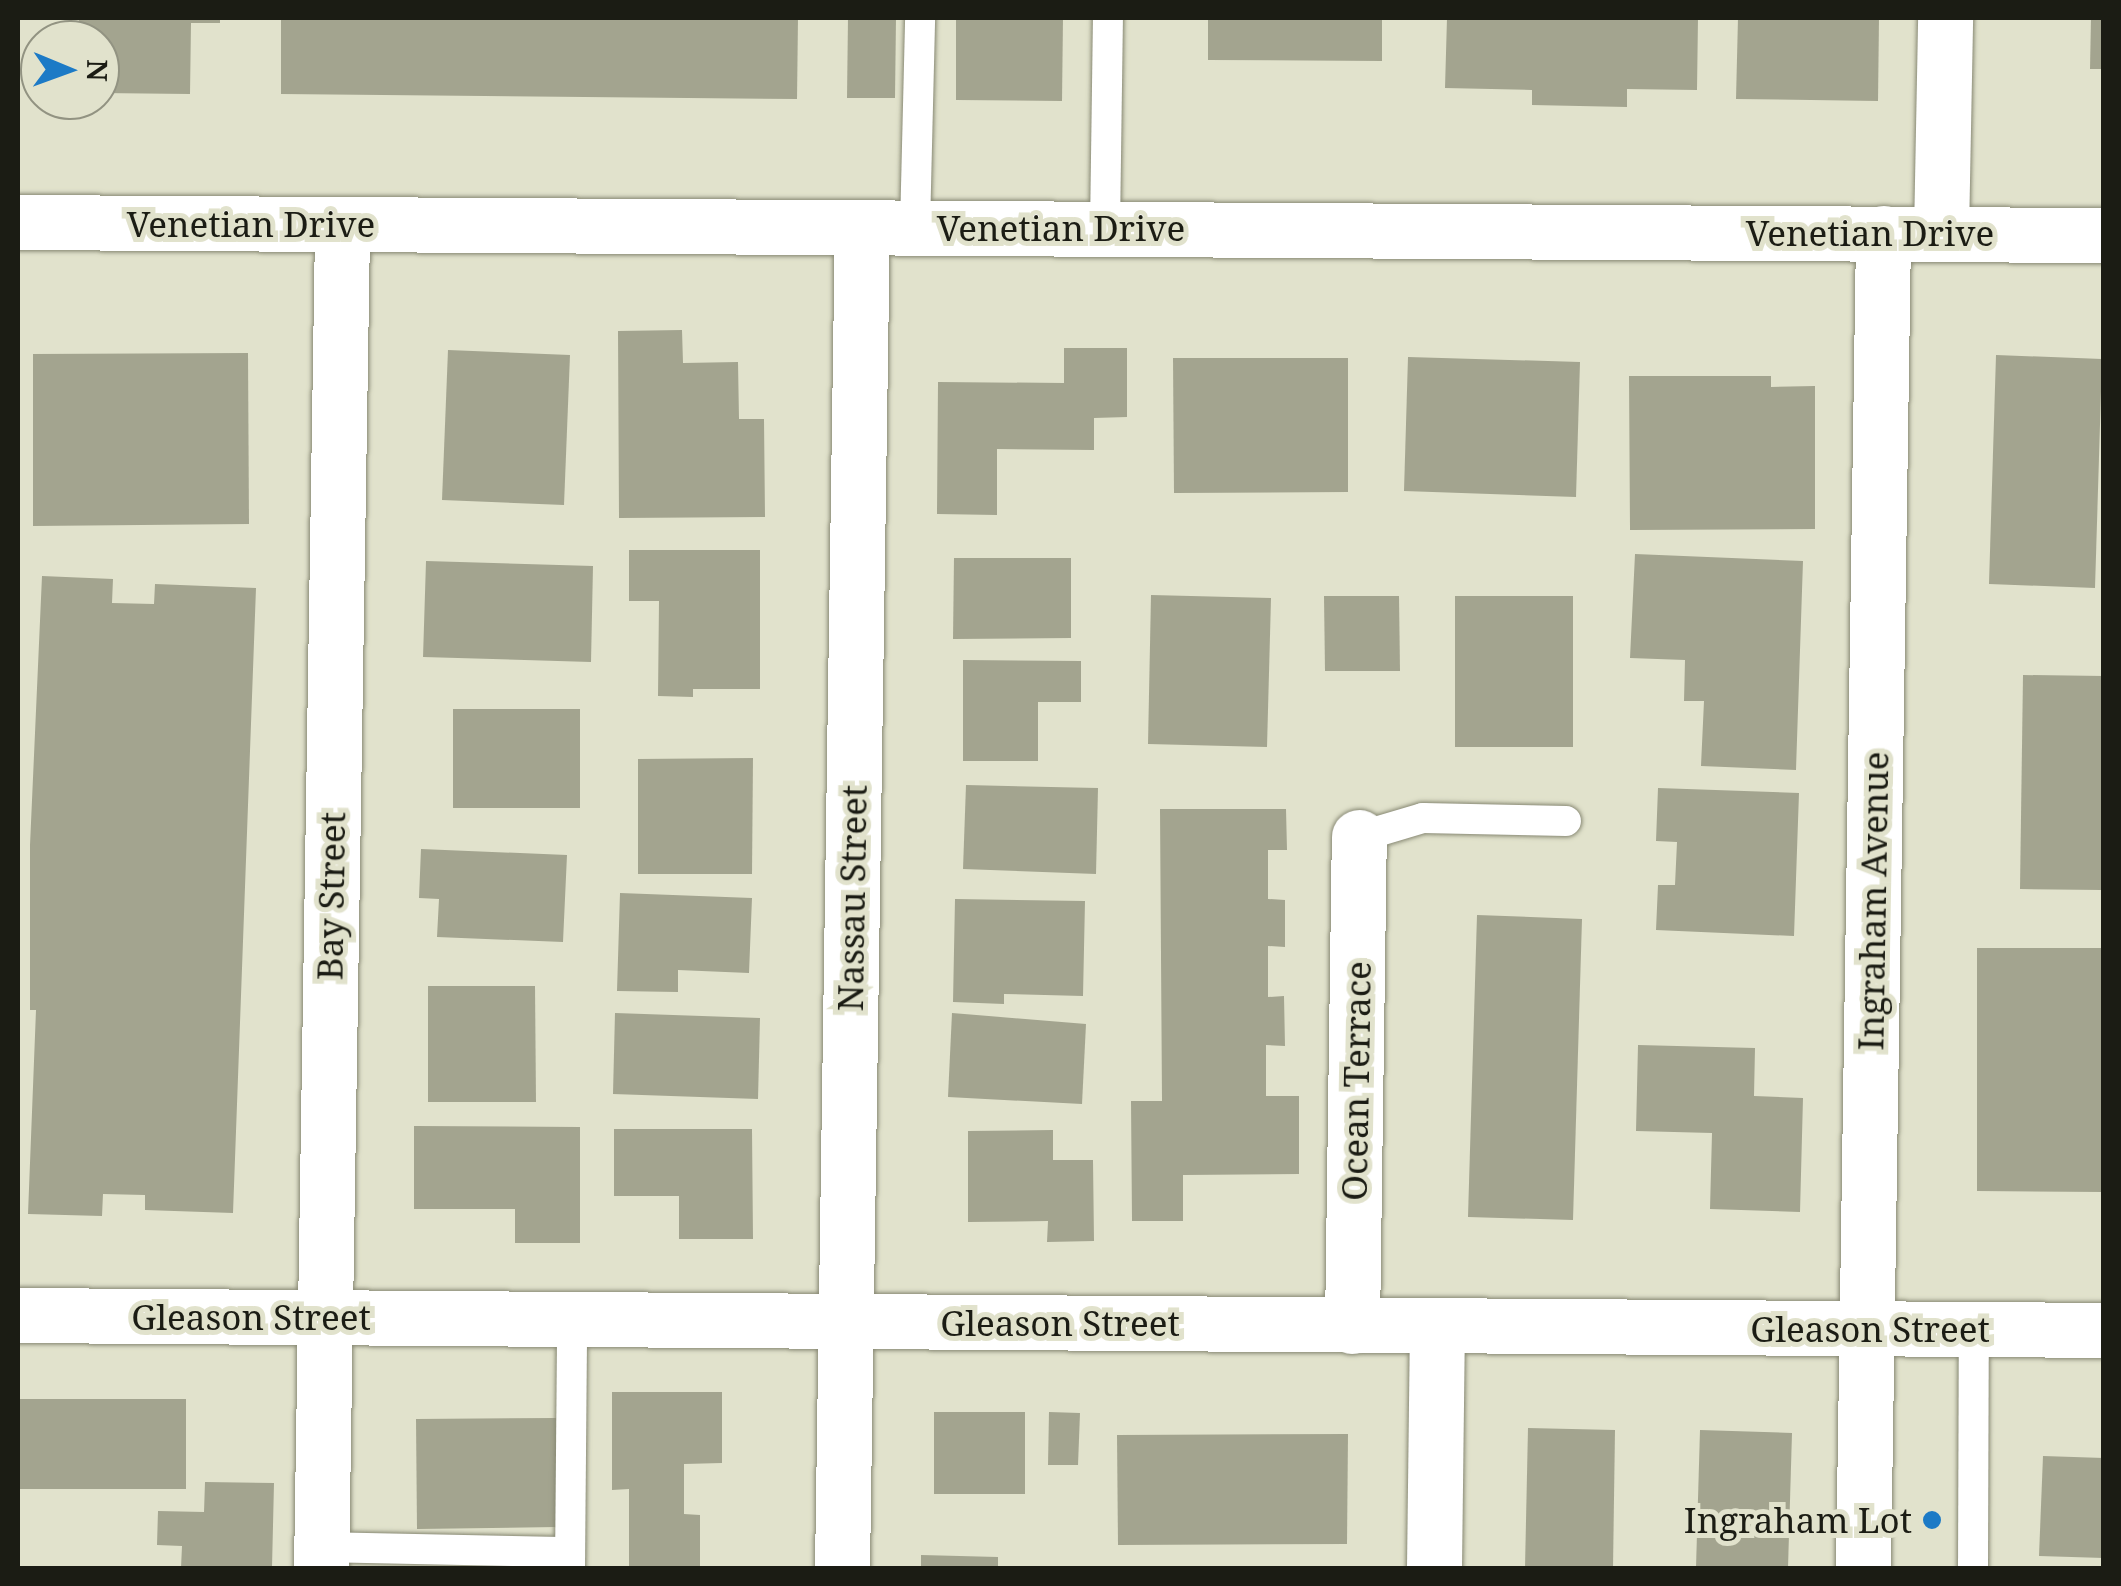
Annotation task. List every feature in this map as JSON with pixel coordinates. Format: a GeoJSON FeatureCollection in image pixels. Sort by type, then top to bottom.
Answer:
{"type":"FeatureCollection","features":[{"type":"Feature","properties":{"kind":"street"},"geometry":{"type":"LineString","coordinates":[[1941,234],[1945,18]]}},
{"type":"Feature","properties":{"kind":"street","name":"Venetian Drive"},"geometry":{"type":"LineString","coordinates":[[18,222],[2104,235]]}},
{"type":"Feature","properties":{"kind":"street","name":"Bay Street"},"geometry":{"type":"LineString","coordinates":[[321,1558],[342,224]]}},
{"type":"Feature","properties":{"kind":"street","name":"Nassau Street"},"geometry":{"type":"LineString","coordinates":[[842,1568],[845,1321],[888,228]]}},
{"type":"Feature","properties":{"kind":"street","name":"Ingraham Avenue"},"geometry":{"type":"LineString","coordinates":[[1863,1568],[1883,233]]}},
{"type":"Feature","properties":{"kind":"street","name":"Ocean Terrace"},"geometry":{"type":"LineString","coordinates":[[1352,1326],[1359,837]]}},
{"type":"Feature","properties":{"kind":"street","name":"Gleason Street"},"geometry":{"type":"LineString","coordinates":[[18,1315],[2104,1330]]}},
{"type":"Feature","properties":{"kind":"street"},"geometry":{"type":"LineString","coordinates":[[1434,1568],[1437,1326]]}},
{"type":"Feature","properties":{"kind":"lane"},"geometry":{"type":"LineString","coordinates":[[888,228],[920,18]]}},
{"type":"Feature","properties":{"kind":"lane"},"geometry":{"type":"LineString","coordinates":[[1104,229],[1108,18]]}},
{"type":"Feature","properties":{"kind":"lane"},"geometry":{"type":"LineString","coordinates":[[1359,837],[1424,818],[1566,821]]}},
{"type":"Feature","properties":{"kind":"lane"},"geometry":{"type":"LineString","coordinates":[[321,1558],[570,1560],[572,1320]]}},
{"type":"Feature","properties":{"kind":"lane"},"geometry":{"type":"LineString","coordinates":[[1972,1568],[1974,1330]]}},
{"type":"Feature","properties":{"kind":"building"},"geometry":{"type":"Polygon","coordinates":[[[220,18],[220,23],[191,23],[190,94],[120,93],[120,20],[79,20],[220,18]]]}},
{"type":"Feature","properties":{"kind":"building"},"geometry":{"type":"Polygon","coordinates":[[[281,18],[798,18],[797,99],[281,94],[281,18]]]}},
{"type":"Feature","properties":{"kind":"building"},"geometry":{"type":"Polygon","coordinates":[[[848,18],[896,18],[895,98],[847,98],[848,18]]]}},
{"type":"Feature","properties":{"kind":"building"},"geometry":{"type":"Polygon","coordinates":[[[956,18],[1063,18],[1062,101],[956,100],[956,18]]]}},
{"type":"Feature","properties":{"kind":"building"},"geometry":{"type":"Polygon","coordinates":[[[1208,18],[1382,18],[1382,61],[1208,60],[1208,18]]]}},
{"type":"Feature","properties":{"kind":"building"},"geometry":{"type":"Polygon","coordinates":[[[1447,18],[1698,18],[1697,90],[1627,89],[1627,107],[1532,105],[1532,90],[1445,88],[1447,18]]]}},
{"type":"Feature","properties":{"kind":"building"},"geometry":{"type":"Polygon","coordinates":[[[1738,18],[1879,18],[1878,101],[1736,99],[1738,18]]]}},
{"type":"Feature","properties":{"kind":"building"},"geometry":{"type":"Polygon","coordinates":[[[2091,18],[2104,18],[2104,69],[2090,69],[2091,18]]]}},
{"type":"Feature","properties":{"kind":"building"},"geometry":{"type":"Polygon","coordinates":[[[682,330],[683,363],[738,362],[739,419],[764,419],[765,517],[619,518],[618,331],[682,330]]]}},
{"type":"Feature","properties":{"kind":"building"},"geometry":{"type":"Polygon","coordinates":[[[1064,348],[1127,348],[1127,417],[1094,418],[1094,450],[997,449],[997,515],[937,514],[938,382],[1064,383],[1064,348]]]}},
{"type":"Feature","properties":{"kind":"building"},"geometry":{"type":"Polygon","coordinates":[[[448,350],[570,355],[564,505],[442,500],[448,350]]]}},
{"type":"Feature","properties":{"kind":"building"},"geometry":{"type":"Polygon","coordinates":[[[248,353],[249,524],[33,526],[33,354],[248,353]]]}},
{"type":"Feature","properties":{"kind":"building"},"geometry":{"type":"Polygon","coordinates":[[[1996,355],[2102,359],[2095,588],[1989,584],[1996,355]]]}},
{"type":"Feature","properties":{"kind":"building"},"geometry":{"type":"Polygon","coordinates":[[[1408,357],[1580,362],[1576,497],[1404,491],[1408,357]]]}},
{"type":"Feature","properties":{"kind":"building"},"geometry":{"type":"Polygon","coordinates":[[[1173,358],[1348,358],[1348,492],[1174,493],[1173,358]]]}},
{"type":"Feature","properties":{"kind":"building"},"geometry":{"type":"Polygon","coordinates":[[[1629,376],[1771,376],[1771,387],[1815,386],[1815,529],[1630,530],[1629,376]]]}},
{"type":"Feature","properties":{"kind":"building"},"geometry":{"type":"Polygon","coordinates":[[[629,550],[760,550],[760,689],[693,689],[693,697],[658,696],[659,601],[629,601],[629,550]]]}},
{"type":"Feature","properties":{"kind":"building"},"geometry":{"type":"Polygon","coordinates":[[[1635,554],[1803,561],[1796,770],[1701,766],[1704,701],[1684,701],[1685,660],[1630,658],[1635,554]]]}},
{"type":"Feature","properties":{"kind":"building"},"geometry":{"type":"Polygon","coordinates":[[[954,558],[1071,558],[1071,638],[953,639],[954,558]]]}},
{"type":"Feature","properties":{"kind":"building"},"geometry":{"type":"Polygon","coordinates":[[[426,561],[593,566],[591,662],[423,657],[426,561]]]}},
{"type":"Feature","properties":{"kind":"building"},"geometry":{"type":"Polygon","coordinates":[[[42,576],[113,579],[112,603],[154,604],[155,584],[256,588],[233,1213],[145,1210],[145,1195],[103,1194],[102,1216],[28,1214],[36,1010],[30,1010],[30,845],[42,576]]]}},
{"type":"Feature","properties":{"kind":"building"},"geometry":{"type":"Polygon","coordinates":[[[1151,595],[1271,598],[1267,747],[1148,744],[1151,595]]]}},
{"type":"Feature","properties":{"kind":"building"},"geometry":{"type":"Polygon","coordinates":[[[1324,596],[1399,596],[1400,671],[1325,671],[1324,596]]]}},
{"type":"Feature","properties":{"kind":"building"},"geometry":{"type":"Polygon","coordinates":[[[1455,596],[1573,596],[1573,747],[1455,747],[1455,596]]]}},
{"type":"Feature","properties":{"kind":"building"},"geometry":{"type":"Polygon","coordinates":[[[963,660],[1081,661],[1081,702],[1038,702],[1038,761],[963,761],[963,660]]]}},
{"type":"Feature","properties":{"kind":"building"},"geometry":{"type":"Polygon","coordinates":[[[2023,675],[2104,676],[2101,890],[2020,889],[2023,675]]]}},
{"type":"Feature","properties":{"kind":"building"},"geometry":{"type":"Polygon","coordinates":[[[453,709],[580,709],[580,808],[453,808],[453,709]]]}},
{"type":"Feature","properties":{"kind":"building"},"geometry":{"type":"Polygon","coordinates":[[[753,758],[752,874],[638,874],[638,759],[753,758]]]}},
{"type":"Feature","properties":{"kind":"building"},"geometry":{"type":"Polygon","coordinates":[[[966,785],[1098,788],[1096,874],[963,869],[966,785]]]}},
{"type":"Feature","properties":{"kind":"building"},"geometry":{"type":"Polygon","coordinates":[[[1658,788],[1799,793],[1794,936],[1656,930],[1658,885],[1675,885],[1677,842],[1656,841],[1658,788]]]}},
{"type":"Feature","properties":{"kind":"building"},"geometry":{"type":"Polygon","coordinates":[[[1160,809],[1286,809],[1287,850],[1268,850],[1268,899],[1285,900],[1285,947],[1268,946],[1268,997],[1284,996],[1285,1046],[1266,1045],[1266,1096],[1299,1096],[1299,1174],[1183,1175],[1183,1221],[1132,1221],[1131,1101],[1162,1101],[1160,809]]]}},
{"type":"Feature","properties":{"kind":"building"},"geometry":{"type":"Polygon","coordinates":[[[421,849],[567,855],[563,942],[437,937],[439,899],[419,898],[421,849]]]}},
{"type":"Feature","properties":{"kind":"building"},"geometry":{"type":"Polygon","coordinates":[[[620,893],[752,898],[749,973],[678,970],[678,992],[617,991],[620,893]]]}},
{"type":"Feature","properties":{"kind":"building"},"geometry":{"type":"Polygon","coordinates":[[[955,899],[1085,901],[1083,996],[1004,994],[1004,1004],[953,1002],[955,899]]]}},
{"type":"Feature","properties":{"kind":"building"},"geometry":{"type":"Polygon","coordinates":[[[1477,915],[1582,919],[1573,1220],[1468,1217],[1477,915]]]}},
{"type":"Feature","properties":{"kind":"building"},"geometry":{"type":"Polygon","coordinates":[[[1977,948],[2104,948],[2104,1192],[1977,1191],[1977,948]]]}},
{"type":"Feature","properties":{"kind":"building"},"geometry":{"type":"Polygon","coordinates":[[[428,986],[535,986],[536,1102],[428,1102],[428,986]]]}},
{"type":"Feature","properties":{"kind":"building"},"geometry":{"type":"Polygon","coordinates":[[[615,1013],[760,1018],[758,1099],[613,1094],[615,1013]]]}},
{"type":"Feature","properties":{"kind":"building"},"geometry":{"type":"Polygon","coordinates":[[[952,1013],[1086,1024],[1082,1104],[948,1097],[952,1013]]]}},
{"type":"Feature","properties":{"kind":"building"},"geometry":{"type":"Polygon","coordinates":[[[1638,1045],[1755,1048],[1754,1096],[1803,1098],[1800,1212],[1710,1209],[1712,1133],[1636,1131],[1638,1045]]]}},
{"type":"Feature","properties":{"kind":"building"},"geometry":{"type":"Polygon","coordinates":[[[414,1126],[580,1127],[580,1243],[515,1243],[515,1209],[414,1209],[414,1126]]]}},
{"type":"Feature","properties":{"kind":"building"},"geometry":{"type":"Polygon","coordinates":[[[614,1129],[752,1129],[753,1239],[679,1239],[679,1196],[614,1196],[614,1129]]]}},
{"type":"Feature","properties":{"kind":"building"},"geometry":{"type":"Polygon","coordinates":[[[1053,1130],[1053,1160],[1093,1160],[1094,1241],[1047,1242],[1048,1221],[968,1222],[968,1131],[1053,1130]]]}},
{"type":"Feature","properties":{"kind":"building"},"geometry":{"type":"Polygon","coordinates":[[[612,1392],[722,1392],[722,1463],[684,1464],[684,1514],[700,1515],[700,1566],[629,1566],[629,1489],[612,1490],[612,1392]]]}},
{"type":"Feature","properties":{"kind":"building"},"geometry":{"type":"Polygon","coordinates":[[[18,1399],[186,1399],[186,1489],[18,1489],[18,1399]]]}},
{"type":"Feature","properties":{"kind":"building"},"geometry":{"type":"Polygon","coordinates":[[[934,1412],[1025,1412],[1025,1494],[934,1494],[934,1412]]]}},
{"type":"Feature","properties":{"kind":"building"},"geometry":{"type":"Polygon","coordinates":[[[1049,1412],[1080,1413],[1078,1465],[1048,1465],[1049,1412]]]}},
{"type":"Feature","properties":{"kind":"building"},"geometry":{"type":"Polygon","coordinates":[[[556,1418],[557,1527],[417,1529],[416,1419],[556,1418]]]}},
{"type":"Feature","properties":{"kind":"building"},"geometry":{"type":"Polygon","coordinates":[[[1528,1428],[1615,1430],[1613,1568],[1525,1568],[1528,1428]]]}},
{"type":"Feature","properties":{"kind":"building"},"geometry":{"type":"Polygon","coordinates":[[[1700,1430],[1792,1433],[1788,1568],[1696,1568],[1700,1430]]]}},
{"type":"Feature","properties":{"kind":"building"},"geometry":{"type":"Polygon","coordinates":[[[1348,1434],[1347,1544],[1118,1545],[1117,1435],[1348,1434]]]}},
{"type":"Feature","properties":{"kind":"building"},"geometry":{"type":"Polygon","coordinates":[[[2043,1456],[2104,1458],[2104,1558],[2039,1556],[2043,1456]]]}},
{"type":"Feature","properties":{"kind":"building"},"geometry":{"type":"Polygon","coordinates":[[[205,1482],[274,1483],[272,1568],[181,1568],[182,1546],[157,1545],[158,1511],[204,1512],[205,1482]]]}},
{"type":"Feature","properties":{"kind":"building"},"geometry":{"type":"Polygon","coordinates":[[[921,1555],[998,1557],[998,1568],[921,1568],[921,1555]]]}},
{"type":"Feature","properties":{"kind":"place","name":"Ingraham Lot"},"geometry":{"type":"Point","coordinates":[1932,1520]}}]}
